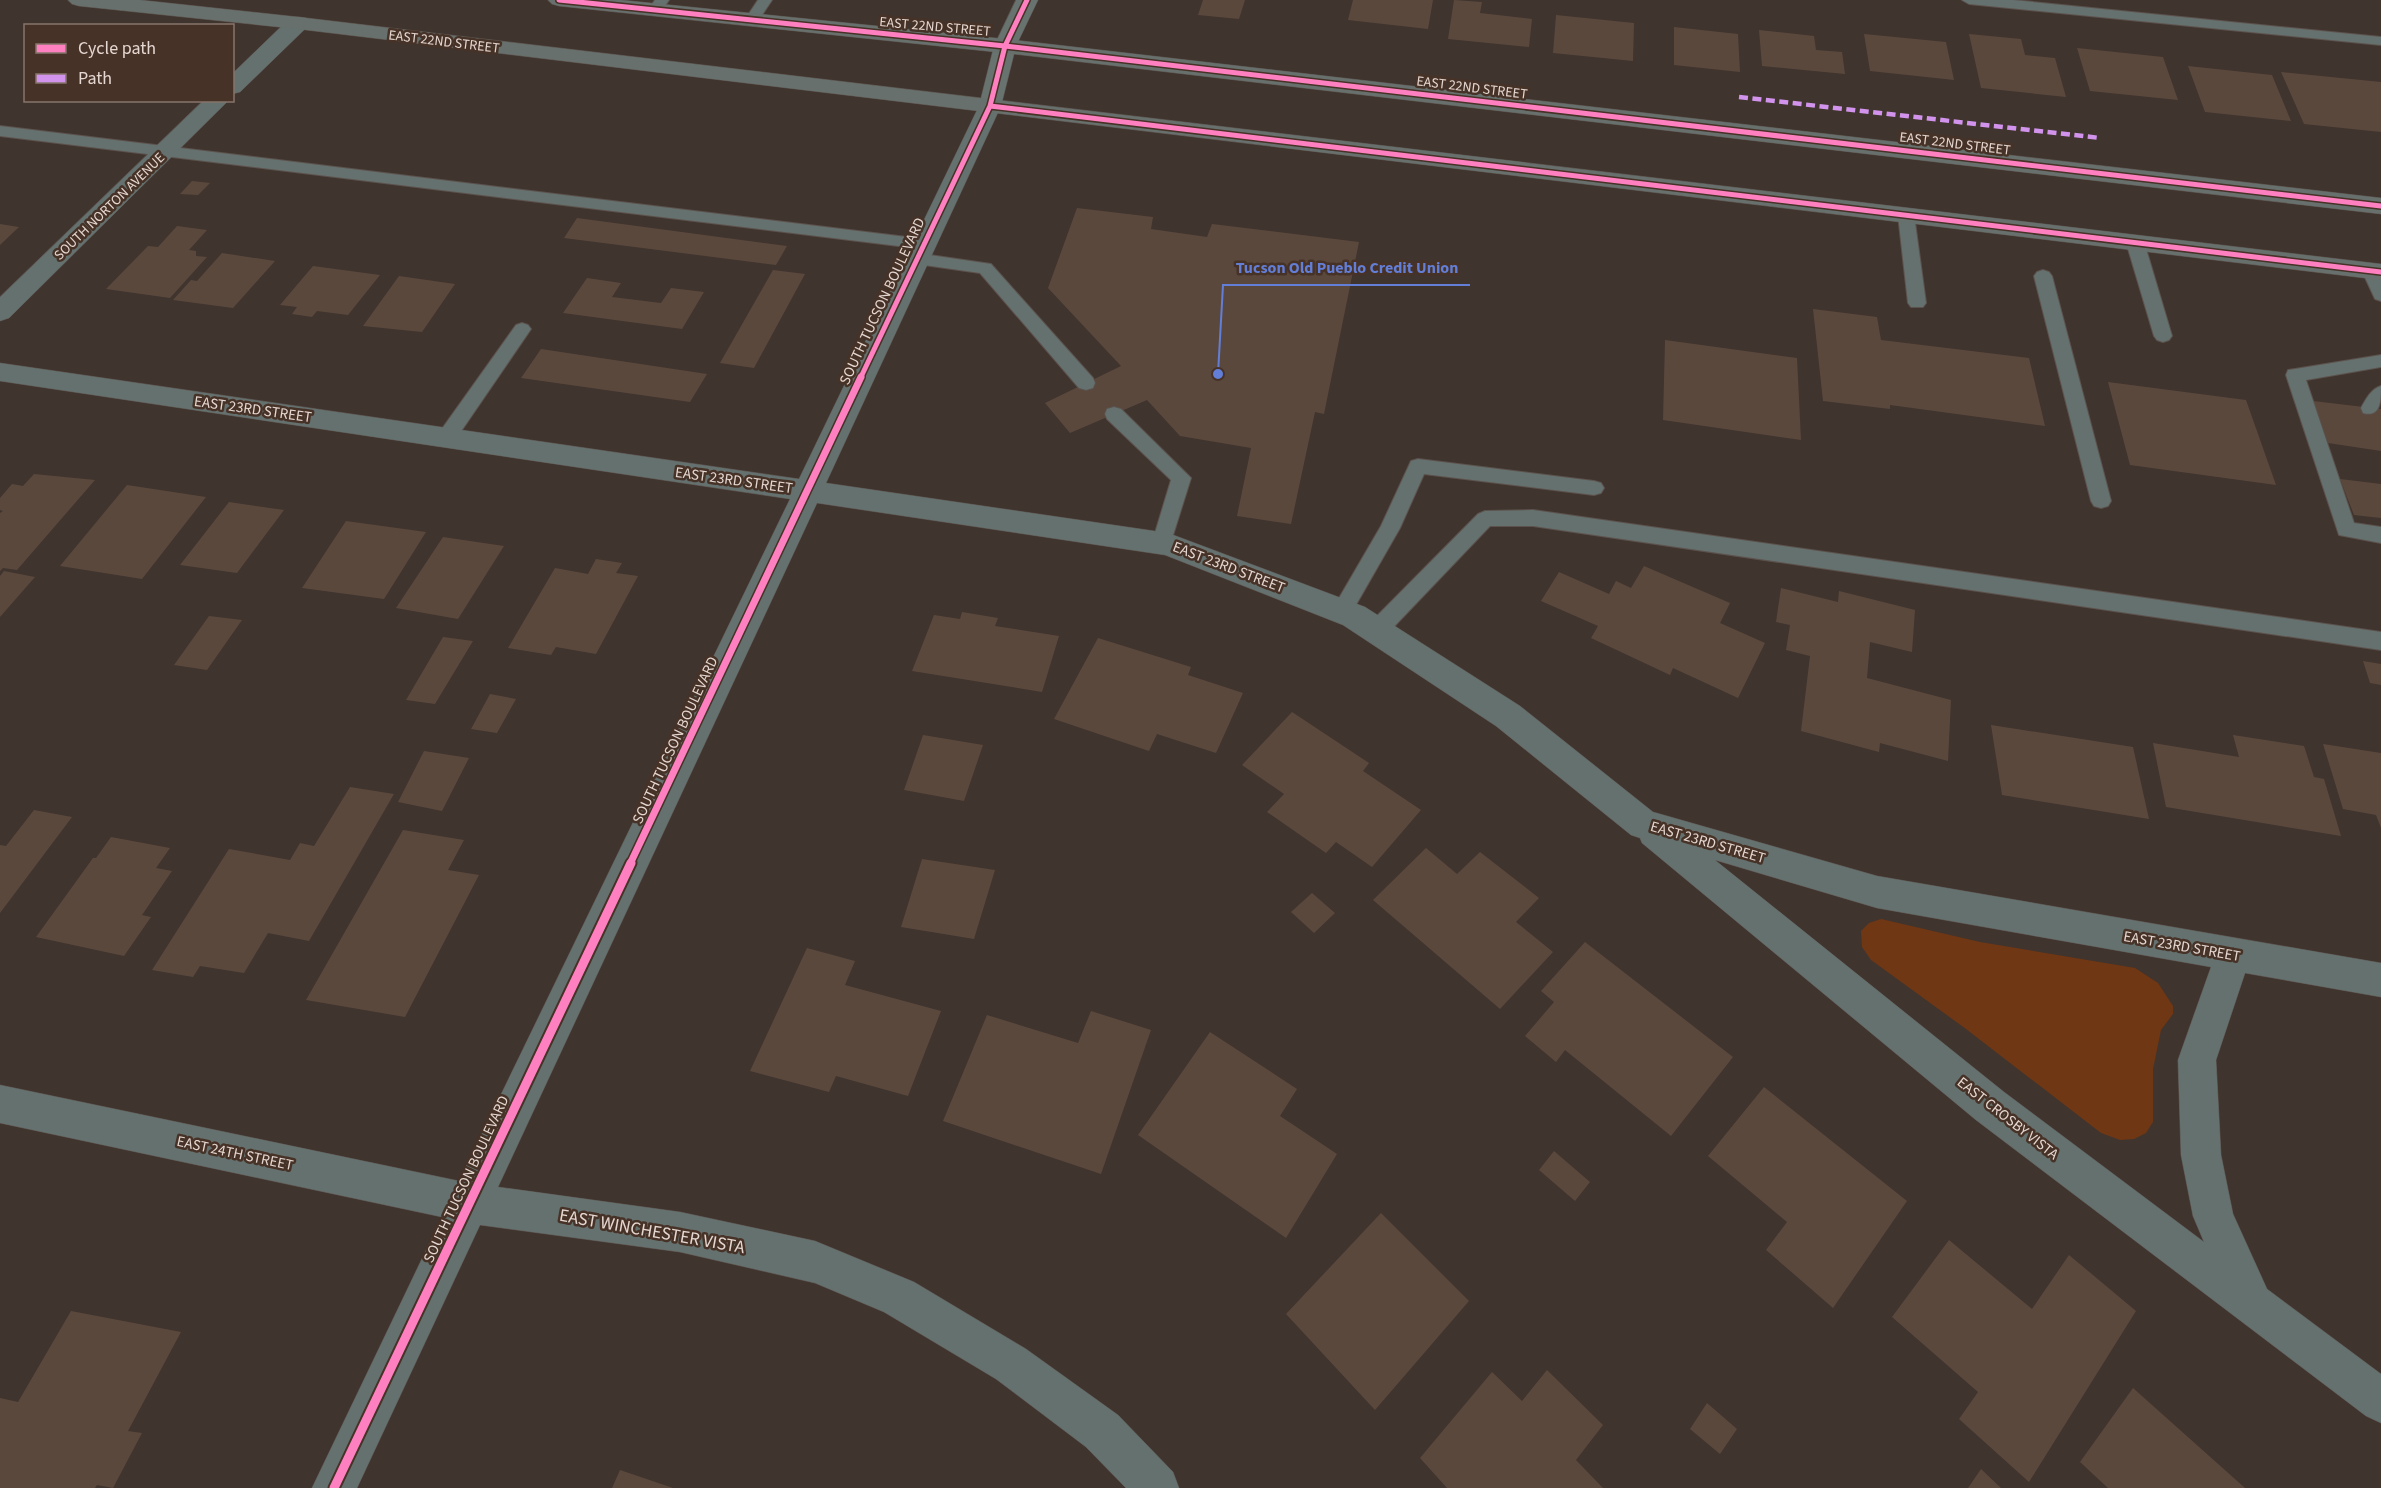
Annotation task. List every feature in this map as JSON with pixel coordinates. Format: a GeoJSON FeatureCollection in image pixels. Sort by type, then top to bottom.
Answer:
{"type":"FeatureCollection","features":[{"type":"Feature","properties":{"kind":"main road","name":"EAST 22ND STREET"},"geometry":{"type":"LineString","coordinates":[[79,0],[298,23],[2376,271]]}},
{"type":"Feature","properties":{"kind":"main road","name":"EAST 22ND STREET"},"geometry":{"type":"LineString","coordinates":[[559,0],[658,5],[751,21],[1005,46],[2381,206]]}},
{"type":"Feature","properties":{"kind":"street","name":"SOUTH TUCSON BOULEVARD"},"geometry":{"type":"LineString","coordinates":[[334,1488],[808,491],[919,251],[990,106],[1005,46],[1027,0]]}},
{"type":"Feature","properties":{"kind":"street"},"geometry":{"type":"LineString","coordinates":[[234,85],[298,23]]}},
{"type":"Feature","properties":{"kind":"street","name":"SOUTH NORTON AVENUE"},"geometry":{"type":"LineString","coordinates":[[0,312],[216,102]]}},
{"type":"Feature","properties":{"kind":"street","name":"EAST 23RD STREET"},"geometry":{"type":"LineString","coordinates":[[0,372],[1162,543],[1342,611],[1377,630],[1508,716],[1643,824],[1877,892],[2381,980]]}},
{"type":"Feature","properties":{"kind":"street","name":"EAST CROSBY VISTA"},"geometry":{"type":"LineString","coordinates":[[1643,824],[1990,1106],[2381,1401]]}},
{"type":"Feature","properties":{"kind":"street"},"geometry":{"type":"LineString","coordinates":[[2234,955],[2197,1060],[2201,1155],[2214,1216],[2252,1304]]}},
{"type":"Feature","properties":{"kind":"street","name":"EAST 24TH STREET"},"geometry":{"type":"LineString","coordinates":[[0,1104],[470,1203]]}},
{"type":"Feature","properties":{"kind":"street","name":"EAST WINCHESTER VISTA"},"geometry":{"type":"LineString","coordinates":[[470,1203],[680,1232],[815,1262],[899,1297],[1011,1364],[1102,1431],[1157,1488]]}},
{"type":"Feature","properties":{"kind":"lane"},"geometry":{"type":"LineString","coordinates":[[751,21],[765,0]]}},
{"type":"Feature","properties":{"kind":"lane"},"geometry":{"type":"LineString","coordinates":[[1969,0],[2381,40]]}},
{"type":"Feature","properties":{"kind":"lane"},"geometry":{"type":"LineString","coordinates":[[0,131],[919,251],[985,268],[1086,383]]}},
{"type":"Feature","properties":{"kind":"lane"},"geometry":{"type":"LineString","coordinates":[[1906,215],[1917,303]]}},
{"type":"Feature","properties":{"kind":"lane"},"geometry":{"type":"LineString","coordinates":[[2134,242],[2163,336]]}},
{"type":"Feature","properties":{"kind":"lane"},"geometry":{"type":"LineString","coordinates":[[2376,271],[2381,295]]}},
{"type":"Feature","properties":{"kind":"lane"},"geometry":{"type":"LineString","coordinates":[[2043,276],[2101,501]]}},
{"type":"Feature","properties":{"kind":"lane"},"geometry":{"type":"LineString","coordinates":[[446,438],[522,329]]}},
{"type":"Feature","properties":{"kind":"lane"},"geometry":{"type":"LineString","coordinates":[[2381,361],[2295,375],[2346,530],[2381,535]]}},
{"type":"Feature","properties":{"kind":"lane"},"geometry":{"type":"LineString","coordinates":[[1114,414],[1180,478],[1162,543]]}},
{"type":"Feature","properties":{"kind":"lane"},"geometry":{"type":"LineString","coordinates":[[1342,611],[1390,528],[1418,466],[1594,488]]}},
{"type":"Feature","properties":{"kind":"lane"},"geometry":{"type":"LineString","coordinates":[[1377,630],[1485,519],[1533,518],[2381,641]]}},
{"type":"Feature","properties":{"kind":"shaded area"},"geometry":{"type":"Polygon","coordinates":[[[1881,919],[1980,942],[2135,968],[2158,983],[2173,1006],[2173,1014],[2161,1030],[2153,1069],[2153,1122],[2146,1133],[2134,1139],[2120,1140],[2101,1133],[1966,1029],[1871,960],[1862,947],[1861,931],[1869,923],[1881,919]]]}},
{"type":"Feature","properties":{"kind":"building"},"geometry":{"type":"Polygon","coordinates":[[[1203,0],[1245,0],[1239,19],[1198,15],[1203,0]]]}},
{"type":"Feature","properties":{"kind":"building"},"geometry":{"type":"Polygon","coordinates":[[[1353,0],[1433,0],[1428,29],[1348,20],[1353,0]]]}},
{"type":"Feature","properties":{"kind":"building"},"geometry":{"type":"Polygon","coordinates":[[[1454,0],[1482,2],[1480,13],[1532,19],[1529,47],[1448,39],[1454,0]]]}},
{"type":"Feature","properties":{"kind":"building"},"geometry":{"type":"Polygon","coordinates":[[[1556,15],[1634,23],[1633,61],[1553,53],[1556,15]]]}},
{"type":"Feature","properties":{"kind":"building"},"geometry":{"type":"Polygon","coordinates":[[[1674,27],[1738,34],[1740,72],[1674,65],[1674,27]]]}},
{"type":"Feature","properties":{"kind":"building"},"geometry":{"type":"Polygon","coordinates":[[[1759,30],[1814,36],[1816,50],[1842,52],[1845,74],[1762,66],[1759,30]]]}},
{"type":"Feature","properties":{"kind":"building"},"geometry":{"type":"Polygon","coordinates":[[[1864,34],[1946,42],[1954,80],[1870,71],[1864,34]]]}},
{"type":"Feature","properties":{"kind":"building"},"geometry":{"type":"Polygon","coordinates":[[[1969,34],[2021,39],[2025,55],[2055,58],[2066,97],[1981,88],[1969,34]]]}},
{"type":"Feature","properties":{"kind":"building"},"geometry":{"type":"Polygon","coordinates":[[[2077,48],[2163,57],[2178,100],[2090,91],[2077,48]]]}},
{"type":"Feature","properties":{"kind":"building"},"geometry":{"type":"Polygon","coordinates":[[[2188,66],[2272,75],[2291,121],[2205,112],[2188,66]]]}},
{"type":"Feature","properties":{"kind":"building"},"geometry":{"type":"Polygon","coordinates":[[[2281,72],[2381,82],[2381,132],[2304,124],[2281,72]]]}},
{"type":"Feature","properties":{"kind":"building"},"geometry":{"type":"Polygon","coordinates":[[[192,181],[210,183],[198,195],[180,194],[192,181]]]}},
{"type":"Feature","properties":{"kind":"building"},"geometry":{"type":"Polygon","coordinates":[[[1077,208],[1153,217],[1151,229],[1207,237],[1212,224],[1359,242],[1324,414],[1315,412],[1291,524],[1237,516],[1251,448],[1180,436],[1147,400],[1070,433],[1045,403],[1121,366],[1048,288],[1077,208]]]}},
{"type":"Feature","properties":{"kind":"building"},"geometry":{"type":"Polygon","coordinates":[[[577,218],[787,246],[776,265],[564,238],[577,218]]]}},
{"type":"Feature","properties":{"kind":"building"},"geometry":{"type":"Polygon","coordinates":[[[0,224],[19,227],[0,245],[0,224]]]}},
{"type":"Feature","properties":{"kind":"building"},"geometry":{"type":"Polygon","coordinates":[[[177,226],[207,230],[189,250],[196,251],[196,256],[207,257],[170,298],[106,289],[148,246],[158,247],[177,226]]]}},
{"type":"Feature","properties":{"kind":"building"},"geometry":{"type":"Polygon","coordinates":[[[222,253],[275,261],[233,308],[173,300],[191,280],[197,281],[222,253]]]}},
{"type":"Feature","properties":{"kind":"building"},"geometry":{"type":"Polygon","coordinates":[[[313,266],[380,275],[348,315],[317,311],[312,317],[292,314],[297,307],[280,305],[313,266]]]}},
{"type":"Feature","properties":{"kind":"building"},"geometry":{"type":"Polygon","coordinates":[[[773,270],[805,274],[754,368],[720,363],[773,270]]]}},
{"type":"Feature","properties":{"kind":"building"},"geometry":{"type":"Polygon","coordinates":[[[399,276],[455,284],[422,332],[363,326],[399,276]]]}},
{"type":"Feature","properties":{"kind":"building"},"geometry":{"type":"Polygon","coordinates":[[[587,278],[621,283],[612,297],[661,303],[671,288],[704,292],[682,329],[563,313],[587,278]]]}},
{"type":"Feature","properties":{"kind":"building"},"geometry":{"type":"Polygon","coordinates":[[[1813,309],[1877,317],[1881,340],[2029,358],[2045,426],[1890,405],[1890,409],[1823,401],[1813,309]]]}},
{"type":"Feature","properties":{"kind":"building"},"geometry":{"type":"Polygon","coordinates":[[[1665,340],[1797,358],[1801,440],[1663,420],[1665,340]]]}},
{"type":"Feature","properties":{"kind":"building"},"geometry":{"type":"Polygon","coordinates":[[[541,349],[707,374],[690,402],[521,378],[541,349]]]}},
{"type":"Feature","properties":{"kind":"building"},"geometry":{"type":"Polygon","coordinates":[[[2108,382],[2246,400],[2276,485],[2130,465],[2108,382]]]}},
{"type":"Feature","properties":{"kind":"building"},"geometry":{"type":"Polygon","coordinates":[[[2313,401],[2381,409],[2381,451],[2328,443],[2313,401]]]}},
{"type":"Feature","properties":{"kind":"building"},"geometry":{"type":"Polygon","coordinates":[[[34,474],[95,480],[17,570],[3,568],[0,571],[0,513],[3,511],[0,510],[0,498],[12,484],[23,486],[34,474]]]}},
{"type":"Feature","properties":{"kind":"building"},"geometry":{"type":"Polygon","coordinates":[[[2340,479],[2381,484],[2381,518],[2354,515],[2340,479]]]}},
{"type":"Feature","properties":{"kind":"building"},"geometry":{"type":"Polygon","coordinates":[[[127,485],[206,497],[142,579],[60,566],[127,485]]]}},
{"type":"Feature","properties":{"kind":"building"},"geometry":{"type":"Polygon","coordinates":[[[229,502],[284,510],[237,573],[180,565],[229,502]]]}},
{"type":"Feature","properties":{"kind":"building"},"geometry":{"type":"Polygon","coordinates":[[[346,521],[426,532],[384,599],[302,588],[346,521]]]}},
{"type":"Feature","properties":{"kind":"building"},"geometry":{"type":"Polygon","coordinates":[[[443,537],[504,546],[458,619],[396,608],[443,537]]]}},
{"type":"Feature","properties":{"kind":"building"},"geometry":{"type":"Polygon","coordinates":[[[596,559],[622,563],[616,573],[638,576],[596,654],[556,647],[551,655],[508,648],[555,568],[588,574],[596,559]]]}},
{"type":"Feature","properties":{"kind":"building"},"geometry":{"type":"Polygon","coordinates":[[[1644,566],[1730,603],[1720,623],[1765,643],[1738,698],[1673,668],[1670,675],[1591,638],[1598,626],[1541,601],[1559,572],[1609,594],[1616,581],[1631,588],[1644,566]]]}},
{"type":"Feature","properties":{"kind":"building"},"geometry":{"type":"Polygon","coordinates":[[[4,571],[35,577],[0,617],[0,576],[4,571]]]}},
{"type":"Feature","properties":{"kind":"building"},"geometry":{"type":"Polygon","coordinates":[[[1781,588],[1838,602],[1839,591],[1915,610],[1912,652],[1870,642],[1867,678],[1951,700],[1948,761],[1880,743],[1879,752],[1801,731],[1810,656],[1786,650],[1790,625],[1776,622],[1781,588]]]}},
{"type":"Feature","properties":{"kind":"building"},"geometry":{"type":"Polygon","coordinates":[[[962,612],[998,618],[995,626],[1059,636],[1042,692],[912,671],[934,615],[960,619],[962,612]]]}},
{"type":"Feature","properties":{"kind":"building"},"geometry":{"type":"Polygon","coordinates":[[[209,616],[242,620],[207,670],[174,665],[209,616]]]}},
{"type":"Feature","properties":{"kind":"building"},"geometry":{"type":"Polygon","coordinates":[[[443,637],[473,641],[435,704],[406,700],[443,637]]]}},
{"type":"Feature","properties":{"kind":"building"},"geometry":{"type":"Polygon","coordinates":[[[1098,638],[1191,667],[1188,675],[1243,693],[1216,753],[1157,734],[1149,751],[1054,719],[1098,638]]]}},
{"type":"Feature","properties":{"kind":"building"},"geometry":{"type":"Polygon","coordinates":[[[2363,661],[2381,664],[2381,685],[2370,683],[2363,661]]]}},
{"type":"Feature","properties":{"kind":"building"},"geometry":{"type":"Polygon","coordinates":[[[490,694],[516,699],[497,733],[471,729],[490,694]]]}},
{"type":"Feature","properties":{"kind":"building"},"geometry":{"type":"Polygon","coordinates":[[[1292,712],[1369,763],[1363,771],[1421,810],[1372,867],[1336,842],[1326,853],[1267,812],[1284,794],[1242,765],[1292,712]]]}},
{"type":"Feature","properties":{"kind":"building"},"geometry":{"type":"Polygon","coordinates":[[[1991,725],[2133,747],[2149,819],[2002,795],[1991,725]]]}},
{"type":"Feature","properties":{"kind":"building"},"geometry":{"type":"Polygon","coordinates":[[[923,735],[983,745],[964,801],[904,790],[923,735]]]}},
{"type":"Feature","properties":{"kind":"building"},"geometry":{"type":"Polygon","coordinates":[[[2233,735],[2304,746],[2314,777],[2324,779],[2341,836],[2166,807],[2153,743],[2239,757],[2233,735]]]}},
{"type":"Feature","properties":{"kind":"building"},"geometry":{"type":"Polygon","coordinates":[[[2323,744],[2381,753],[2381,828],[2376,815],[2343,809],[2323,744]]]}},
{"type":"Feature","properties":{"kind":"building"},"geometry":{"type":"Polygon","coordinates":[[[424,751],[469,758],[442,811],[398,802],[424,751]]]}},
{"type":"Feature","properties":{"kind":"building"},"geometry":{"type":"Polygon","coordinates":[[[350,787],[394,794],[309,941],[268,933],[244,973],[200,966],[193,977],[152,970],[229,849],[290,860],[300,843],[314,846],[350,787]]]}},
{"type":"Feature","properties":{"kind":"building"},"geometry":{"type":"Polygon","coordinates":[[[34,810],[72,817],[0,913],[0,845],[6,846],[34,810]]]}},
{"type":"Feature","properties":{"kind":"building"},"geometry":{"type":"Polygon","coordinates":[[[403,830],[464,840],[448,870],[479,875],[405,1017],[306,1000],[403,830]]]}},
{"type":"Feature","properties":{"kind":"building"},"geometry":{"type":"Polygon","coordinates":[[[111,837],[170,848],[156,868],[172,871],[142,915],[151,917],[124,956],[36,937],[93,858],[96,858],[111,837]]]}},
{"type":"Feature","properties":{"kind":"building"},"geometry":{"type":"Polygon","coordinates":[[[1426,848],[1457,874],[1480,852],[1539,898],[1516,922],[1553,952],[1500,1009],[1373,900],[1426,848]]]}},
{"type":"Feature","properties":{"kind":"building"},"geometry":{"type":"Polygon","coordinates":[[[922,859],[995,870],[974,939],[901,927],[922,859]]]}},
{"type":"Feature","properties":{"kind":"building"},"geometry":{"type":"Polygon","coordinates":[[[1312,893],[1335,913],[1314,933],[1291,912],[1312,893]]]}},
{"type":"Feature","properties":{"kind":"building"},"geometry":{"type":"Polygon","coordinates":[[[1585,942],[1733,1057],[1671,1136],[1565,1050],[1556,1062],[1525,1036],[1554,1002],[1541,991],[1585,942]]]}},
{"type":"Feature","properties":{"kind":"building"},"geometry":{"type":"Polygon","coordinates":[[[807,948],[855,961],[845,985],[941,1011],[908,1096],[836,1076],[829,1092],[750,1071],[807,948]]]}},
{"type":"Feature","properties":{"kind":"building"},"geometry":{"type":"Polygon","coordinates":[[[1091,1011],[1151,1030],[1101,1174],[943,1121],[987,1015],[1078,1043],[1091,1011]]]}},
{"type":"Feature","properties":{"kind":"building"},"geometry":{"type":"Polygon","coordinates":[[[1210,1032],[1297,1089],[1280,1116],[1337,1154],[1286,1238],[1138,1135],[1210,1032]]]}},
{"type":"Feature","properties":{"kind":"building"},"geometry":{"type":"Polygon","coordinates":[[[1764,1087],[1907,1201],[1833,1308],[1766,1250],[1787,1222],[1708,1156],[1764,1087]]]}},
{"type":"Feature","properties":{"kind":"building"},"geometry":{"type":"Polygon","coordinates":[[[1554,1151],[1590,1182],[1575,1201],[1539,1170],[1554,1151]]]}},
{"type":"Feature","properties":{"kind":"building"},"geometry":{"type":"Polygon","coordinates":[[[1381,1213],[1469,1301],[1375,1410],[1286,1314],[1381,1213]]]}},
{"type":"Feature","properties":{"kind":"building"},"geometry":{"type":"Polygon","coordinates":[[[1949,1240],[2032,1309],[2069,1255],[2136,1311],[2029,1482],[1959,1419],[1978,1392],[1892,1317],[1949,1240]]]}},
{"type":"Feature","properties":{"kind":"building"},"geometry":{"type":"Polygon","coordinates":[[[71,1311],[181,1332],[128,1431],[142,1433],[113,1488],[97,1485],[95,1488],[0,1488],[0,1398],[18,1402],[71,1311]]]}},
{"type":"Feature","properties":{"kind":"building"},"geometry":{"type":"Polygon","coordinates":[[[1547,1370],[1603,1425],[1576,1460],[1603,1488],[1447,1488],[1420,1458],[1492,1372],[1522,1401],[1547,1370]]]}},
{"type":"Feature","properties":{"kind":"building"},"geometry":{"type":"Polygon","coordinates":[[[2133,1388],[2245,1488],[2108,1488],[2080,1462],[2133,1388]]]}},
{"type":"Feature","properties":{"kind":"building"},"geometry":{"type":"Polygon","coordinates":[[[1707,1403],[1737,1429],[1720,1454],[1690,1429],[1707,1403]]]}},
{"type":"Feature","properties":{"kind":"building"},"geometry":{"type":"Polygon","coordinates":[[[1981,1469],[2001,1488],[1968,1488],[1981,1469]]]}},
{"type":"Feature","properties":{"kind":"building"},"geometry":{"type":"Polygon","coordinates":[[[620,1470],[673,1488],[612,1488],[620,1470]]]}},
{"type":"Feature","properties":{"kind":"marked path"},"geometry":{"type":"LineString","coordinates":[[1739,97],[2100,138]]}},
{"type":"Feature","properties":{"kind":"cycle path"},"geometry":{"type":"LineString","coordinates":[[559,0],[1005,46],[2381,206]]}},
{"type":"Feature","properties":{"kind":"cycle path"},"geometry":{"type":"LineString","coordinates":[[334,1488],[990,106],[1005,46],[1027,0]]}},
{"type":"Feature","properties":{"kind":"cycle path"},"geometry":{"type":"LineString","coordinates":[[990,106],[2381,272]]}},
{"type":"Feature","properties":{"kind":"place","name":"Tucson Old Pueblo Credit Union"},"geometry":{"type":"Point","coordinates":[1218,374]}}]}
